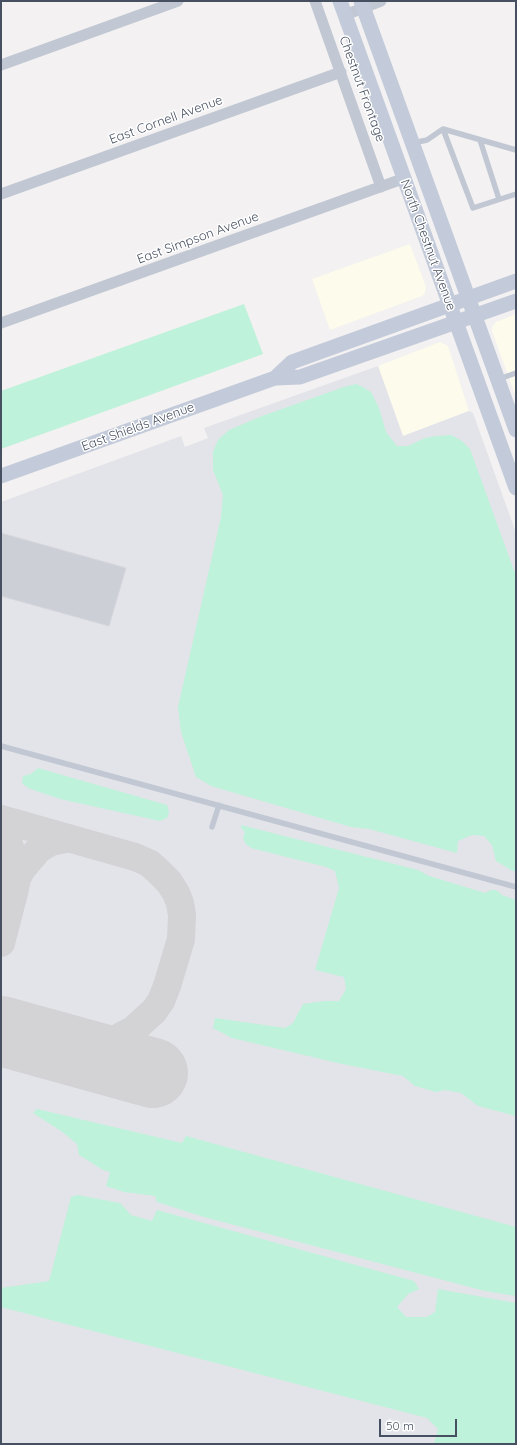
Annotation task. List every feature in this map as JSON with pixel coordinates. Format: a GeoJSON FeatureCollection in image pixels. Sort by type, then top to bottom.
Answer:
{"type":"FeatureCollection","features":[{"type":"Feature","properties":{"kind":"main road","name":"North Chestnut Avenue"},"geometry":{"type":"LineString","coordinates":[[362,4],[516,430]]}},
{"type":"Feature","properties":{"kind":"main road","name":"North Chestnut Avenue"},"geometry":{"type":"LineString","coordinates":[[343,8],[456,321],[511,458],[516,488]]}},
{"type":"Feature","properties":{"kind":"main road"},"geometry":{"type":"LineString","coordinates":[[362,59],[384,93],[400,140],[406,145],[412,143]]}},
{"type":"Feature","properties":{"kind":"main road","name":"East Shields Avenue"},"geometry":{"type":"LineString","coordinates":[[275,378],[292,362],[516,281]]}},
{"type":"Feature","properties":{"kind":"main road","name":"East Shields Avenue"},"geometry":{"type":"LineString","coordinates":[[1,476],[275,378],[300,377],[516,301]]}},
{"type":"Feature","properties":{"kind":"street"},"geometry":{"type":"LineString","coordinates":[[1,65],[178,1]]}},
{"type":"Feature","properties":{"kind":"street","name":"Chestnut Frontage"},"geometry":{"type":"LineString","coordinates":[[315,1],[381,187]]}},
{"type":"Feature","properties":{"kind":"street"},"geometry":{"type":"LineString","coordinates":[[343,8],[381,1]]}},
{"type":"Feature","properties":{"kind":"street","name":"East Cornell Avenue"},"geometry":{"type":"LineString","coordinates":[[1,194],[340,72]]}},
{"type":"Feature","properties":{"kind":"street","name":"East Simpson Avenue"},"geometry":{"type":"LineString","coordinates":[[1,324],[405,178]]}},
{"type":"Feature","properties":{"kind":"lane"},"geometry":{"type":"LineString","coordinates":[[412,143],[427,140],[443,129]]}},
{"type":"Feature","properties":{"kind":"lane"},"geometry":{"type":"LineString","coordinates":[[443,129],[516,151]]}},
{"type":"Feature","properties":{"kind":"lane"},"geometry":{"type":"LineString","coordinates":[[443,129],[473,208],[516,194]]}},
{"type":"Feature","properties":{"kind":"lane"},"geometry":{"type":"LineString","coordinates":[[480,140],[499,199]]}},
{"type":"Feature","properties":{"kind":"lane"},"geometry":{"type":"LineString","coordinates":[[498,379],[516,373]]}},
{"type":"Feature","properties":{"kind":"lane"},"geometry":{"type":"LineString","coordinates":[[1,746],[516,887]]}},
{"type":"Feature","properties":{"kind":"lane"},"geometry":{"type":"LineString","coordinates":[[212,827],[219,805]]}},
{"type":"Feature","properties":{"kind":"shaded area"},"geometry":{"type":"Polygon","coordinates":[[[410,244],[426,287],[425,293],[422,296],[330,330],[312,279],[410,244]]]}},
{"type":"Feature","properties":{"kind":"shaded area"},"geometry":{"type":"Polygon","coordinates":[[[516,314],[516,397],[492,331],[492,327],[496,322],[516,314]]]}},
{"type":"Feature","properties":{"kind":"shaded area"},"geometry":{"type":"Polygon","coordinates":[[[440,342],[448,346],[469,411],[403,436],[378,366],[440,342]]]}},
{"type":"Feature","properties":{"kind":"shaded area"},"geometry":{"type":"Polygon","coordinates":[[[378,366],[403,436],[469,411],[473,413],[516,533],[516,1444],[1,1444],[1,502],[181,436],[185,447],[208,438],[204,428],[378,366]]]}},
{"type":"Feature","properties":{"kind":"green space"},"geometry":{"type":"Polygon","coordinates":[[[244,304],[263,354],[1,449],[1,391],[244,304]]]}},
{"type":"Feature","properties":{"kind":"green space"},"geometry":{"type":"Polygon","coordinates":[[[356,384],[371,392],[379,408],[386,432],[397,446],[408,446],[425,438],[451,435],[462,441],[470,449],[516,576],[516,872],[496,861],[492,845],[484,836],[472,835],[458,841],[457,853],[369,829],[351,827],[211,786],[196,777],[181,732],[178,707],[221,517],[223,495],[213,470],[213,452],[218,440],[229,430],[262,416],[356,384]]]}},
{"type":"Feature","properties":{"kind":"green space"},"geometry":{"type":"Polygon","coordinates":[[[38,768],[167,805],[169,812],[167,818],[160,821],[60,799],[28,788],[22,783],[23,776],[31,774],[38,768]]]}},
{"type":"Feature","properties":{"kind":"green space"},"geometry":{"type":"Polygon","coordinates":[[[241,825],[418,870],[429,876],[485,893],[491,890],[496,890],[502,895],[516,900],[516,1116],[478,1106],[461,1093],[445,1090],[436,1092],[415,1086],[403,1076],[342,1064],[232,1038],[213,1028],[215,1018],[285,1028],[293,1023],[303,1004],[324,1001],[339,1001],[346,989],[344,977],[315,970],[339,888],[335,871],[326,867],[251,848],[245,843],[243,838],[245,832],[241,828],[241,825]]]}},
{"type":"Feature","properties":{"kind":"green space"},"geometry":{"type":"Polygon","coordinates":[[[37,1109],[182,1143],[186,1136],[516,1227],[516,1296],[485,1291],[204,1217],[157,1202],[155,1196],[124,1192],[106,1186],[110,1172],[103,1170],[79,1155],[77,1144],[61,1131],[33,1113],[37,1109]]]}},
{"type":"Feature","properties":{"kind":"green space"},"geometry":{"type":"Polygon","coordinates":[[[77,1195],[120,1203],[131,1215],[152,1221],[157,1210],[414,1281],[419,1289],[408,1294],[397,1307],[406,1317],[427,1317],[435,1312],[438,1289],[516,1303],[516,1444],[434,1444],[438,1429],[427,1418],[1,1307],[1,1288],[49,1281],[71,1197],[77,1195]]]}},
{"type":"Feature","properties":{"kind":"building"},"geometry":{"type":"Polygon","coordinates":[[[1,533],[126,568],[109,626],[1,596],[1,533]]]}},
{"type":"Feature","properties":{"kind":"taxiway"},"geometry":{"type":"LineString","coordinates":[[1,819],[135,857],[149,863],[169,882],[180,903],[182,915],[181,939],[161,1001],[154,1011],[133,1030],[97,1049],[81,1053]]}},
{"type":"Feature","properties":{"kind":"taxiway"},"geometry":{"type":"LineString","coordinates":[[1,831],[9,844],[16,867],[15,889],[1,943]]}},
{"type":"Feature","properties":{"kind":"taxiway"},"geometry":{"type":"LineString","coordinates":[[15,888],[17,878],[22,869],[39,849],[51,842],[69,838]]}},
{"type":"Feature","properties":{"kind":"runway"},"geometry":{"type":"LineString","coordinates":[[1,1031],[153,1073]]}}]}
